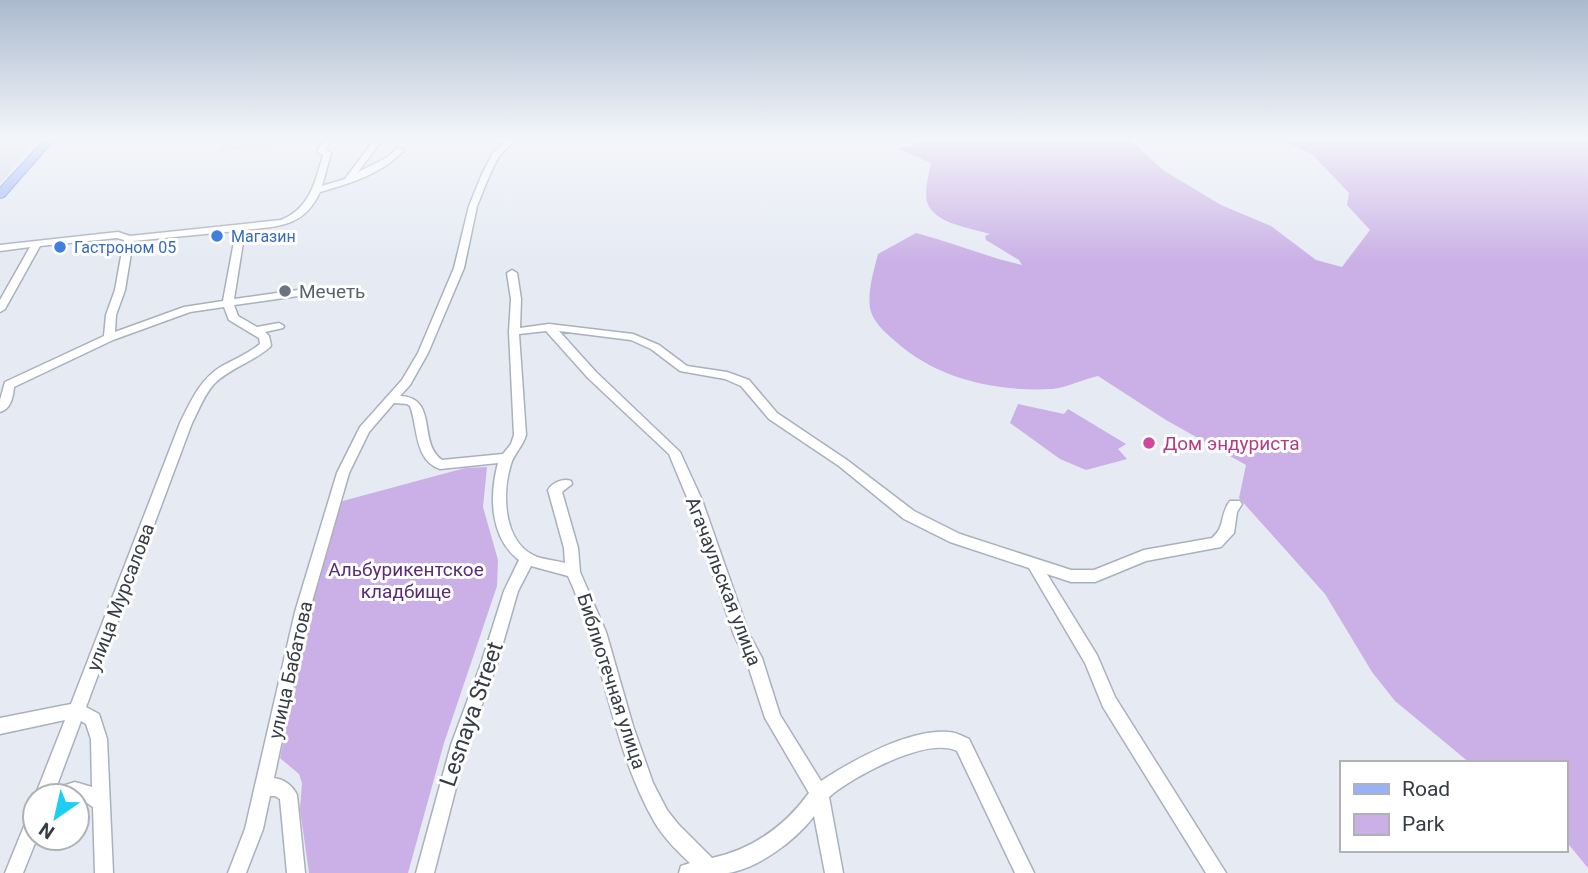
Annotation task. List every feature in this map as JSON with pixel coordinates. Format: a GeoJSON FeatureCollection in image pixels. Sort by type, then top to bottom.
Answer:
{"type":"FeatureCollection","features":[{"type":"Feature","properties":{"kind":"main road"},"geometry":{"type":"LineString","coordinates":[[0,195],[13,181]]}},
{"type":"Feature","properties":{"kind":"street"},"geometry":{"type":"LineString","coordinates":[[0,248],[118,235],[129,239],[283,223],[302,215],[320,189],[322,181]]}},
{"type":"Feature","properties":{"kind":"street"},"geometry":{"type":"LineString","coordinates":[[320,189],[348,181]]}},
{"type":"Feature","properties":{"kind":"street","name":"улица Бабатова"},"geometry":{"type":"LineString","coordinates":[[264,787],[302,612],[343,473],[364,430],[406,382],[428,342],[459,268],[473,206],[483,181]]}},
{"type":"Feature","properties":{"kind":"street"},"geometry":{"type":"LineString","coordinates":[[198,400],[215,376],[255,355],[266,345],[264,336],[233,318],[228,303],[234,254],[241,227]]}},
{"type":"Feature","properties":{"kind":"street"},"geometry":{"type":"LineString","coordinates":[[109,338],[111,315],[120,290],[129,239]]}},
{"type":"Feature","properties":{"kind":"street"},"geometry":{"type":"LineString","coordinates":[[0,309],[37,244]]}},
{"type":"Feature","properties":{"kind":"street"},"geometry":{"type":"LineString","coordinates":[[390,399],[410,400],[415,404],[426,450],[433,461],[440,465],[506,458],[517,448],[520,435],[514,332],[516,299],[512,273]]}},
{"type":"Feature","properties":{"kind":"street"},"geometry":{"type":"LineString","coordinates":[[0,408],[7,399],[9,385],[109,338],[198,306],[319,290]]}},
{"type":"Feature","properties":{"kind":"street"},"geometry":{"type":"LineString","coordinates":[[255,331],[279,326]]}},
{"type":"Feature","properties":{"kind":"street"},"geometry":{"type":"LineString","coordinates":[[514,332],[550,327],[634,337],[655,347],[684,369],[727,376],[745,383],[773,416],[825,449],[909,515],[955,538],[1071,576],[1095,576],[1144,556],[1216,543],[1227,533],[1230,511],[1235,504]]}},
{"type":"Feature","properties":{"kind":"street","name":"Агачаульская улица"},"geometry":{"type":"LineString","coordinates":[[550,327],[584,367],[674,452],[695,500],[742,635],[754,658],[773,718],[819,794],[834,873]]}},
{"type":"Feature","properties":{"kind":"street","name":"улица Мурсалова"},"geometry":{"type":"LineString","coordinates":[[49,782],[198,400]]}},
{"type":"Feature","properties":{"kind":"street"},"geometry":{"type":"LineString","coordinates":[[506,458],[500,506],[510,541],[527,559]]}},
{"type":"Feature","properties":{"kind":"street"},"geometry":{"type":"LineString","coordinates":[[566,484],[555,490],[571,548],[573,572]]}},
{"type":"Feature","properties":{"kind":"street","name":"Библиотечная улица"},"geometry":{"type":"LineString","coordinates":[[527,559],[573,572],[595,622],[653,799],[672,832],[709,868]]}},
{"type":"Feature","properties":{"kind":"street","name":"Lesnaya Street"},"geometry":{"type":"LineString","coordinates":[[425,873],[459,745],[489,664],[511,592],[527,559]]}},
{"type":"Feature","properties":{"kind":"street"},"geometry":{"type":"LineString","coordinates":[[1034,564],[1091,660],[1109,702],[1217,873]]}},
{"type":"Feature","properties":{"kind":"street"},"geometry":{"type":"LineString","coordinates":[[0,726],[77,710],[93,719],[99,739],[104,873]]}},
{"type":"Feature","properties":{"kind":"street"},"geometry":{"type":"LineString","coordinates":[[688,873],[743,859],[784,834],[801,819],[819,794],[841,779],[912,743],[952,738],[959,740],[1025,873]]}},
{"type":"Feature","properties":{"kind":"street"},"geometry":{"type":"LineString","coordinates":[[237,873],[254,829],[264,787],[278,787],[288,795],[296,873]]}},
{"type":"Feature","properties":{"kind":"street"},"geometry":{"type":"LineString","coordinates":[[91,795],[100,802]]}},
{"type":"Feature","properties":{"kind":"street"},"geometry":{"type":"LineString","coordinates":[[14,873],[22,852]]}},
{"type":"Feature","properties":{"kind":"green space"},"geometry":{"type":"Polygon","coordinates":[[[1181,181],[1221,205],[1271,226],[1316,260],[1342,267],[1370,230],[1347,205],[1349,193],[1337,181],[1588,181],[1588,868],[1567,842],[1567,761],[1468,761],[1395,701],[1372,672],[1325,594],[1239,498],[1246,465],[1166,420],[1098,376],[1052,389],[989,385],[948,374],[929,365],[895,341],[882,328],[871,312],[869,298],[878,254],[916,233],[1022,265],[1019,260],[986,240],[985,236],[990,234],[954,224],[937,215],[927,202],[927,182],[1181,181]]]}},
{"type":"Feature","properties":{"kind":"green space"},"geometry":{"type":"Polygon","coordinates":[[[1018,404],[1064,414],[1068,409],[1126,444],[1118,449],[1127,459],[1086,470],[1060,459],[1010,423],[1018,404]]]}},
{"type":"Feature","properties":{"kind":"green space","name":"Альбурикентское кладбище"},"geometry":{"type":"Polygon","coordinates":[[[487,467],[483,507],[498,560],[497,586],[444,743],[408,873],[309,873],[300,809],[302,783],[299,774],[280,758],[320,562],[339,502],[465,468],[487,467]]]}},
{"type":"Feature","properties":{"kind":"place","name":"Магазин"},"geometry":{"type":"Point","coordinates":[217,236]}},
{"type":"Feature","properties":{"kind":"place","name":"Гастроном 05"},"geometry":{"type":"Point","coordinates":[60,247]}},
{"type":"Feature","properties":{"kind":"place","name":"Мечеть"},"geometry":{"type":"Point","coordinates":[285,291]}},
{"type":"Feature","properties":{"kind":"place","name":"Дом эндуриста"},"geometry":{"type":"Point","coordinates":[1149,443]}}]}
